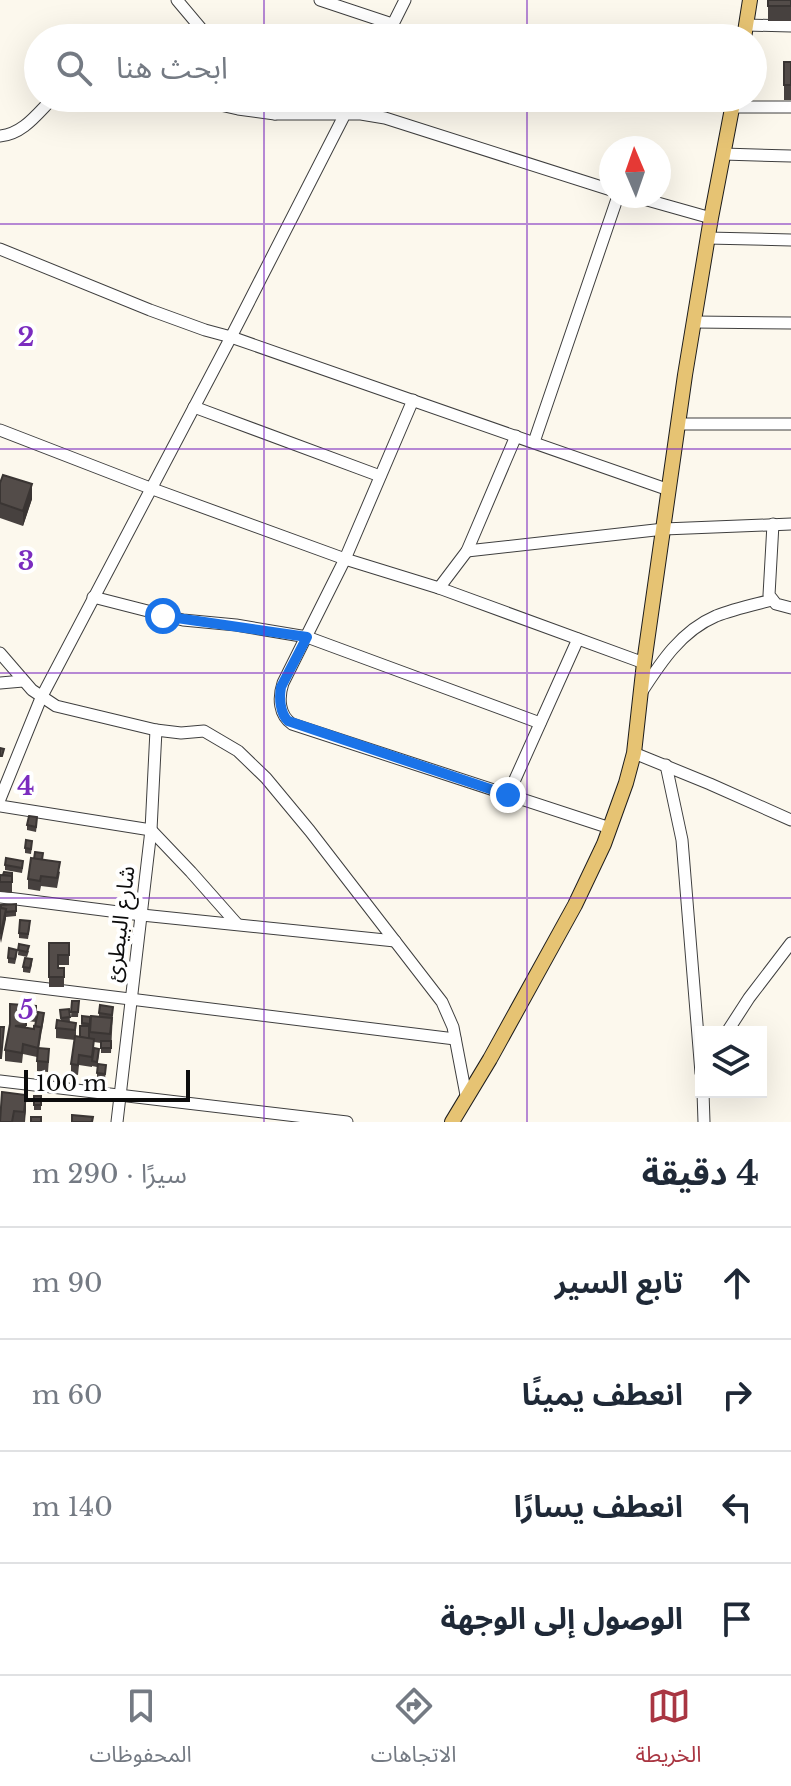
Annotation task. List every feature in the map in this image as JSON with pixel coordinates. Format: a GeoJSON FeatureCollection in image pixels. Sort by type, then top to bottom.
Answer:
{"type":"FeatureCollection","features":[{"type":"Feature","properties":{"kind":"main road"},"geometry":{"type":"LineString","coordinates":[[746,24],[750,0]]}},
{"type":"Feature","properties":{"kind":"main road"},"geometry":{"type":"LineString","coordinates":[[452,1122],[575,905],[610,828],[626,783],[634,753],[644,663],[707,238],[731,112]]}},
{"type":"Feature","properties":{"kind":"street"},"geometry":{"type":"LineString","coordinates":[[177,0],[197,24]]}},
{"type":"Feature","properties":{"kind":"street"},"geometry":{"type":"LineString","coordinates":[[186,12],[193,0]]}},
{"type":"Feature","properties":{"kind":"street"},"geometry":{"type":"LineString","coordinates":[[320,0],[392,24],[405,0]]}},
{"type":"Feature","properties":{"kind":"street"},"geometry":{"type":"LineString","coordinates":[[767,29],[791,26]]}},
{"type":"Feature","properties":{"kind":"street"},"geometry":{"type":"LineString","coordinates":[[767,105],[791,107]]}},
{"type":"Feature","properties":{"kind":"street"},"geometry":{"type":"LineString","coordinates":[[0,136],[14,134],[39,112]]}},
{"type":"Feature","properties":{"kind":"street"},"geometry":{"type":"LineString","coordinates":[[260,112],[361,114],[385,118],[599,186]]}},
{"type":"Feature","properties":{"kind":"street"},"geometry":{"type":"LineString","coordinates":[[0,799],[5,774],[41,698],[345,114]]}},
{"type":"Feature","properties":{"kind":"street"},"geometry":{"type":"LineString","coordinates":[[723,154],[791,156]]}},
{"type":"Feature","properties":{"kind":"street"},"geometry":{"type":"LineString","coordinates":[[671,207],[711,218]]}},
{"type":"Feature","properties":{"kind":"street"},"geometry":{"type":"LineString","coordinates":[[534,442],[614,208]]}},
{"type":"Feature","properties":{"kind":"street"},"geometry":{"type":"LineString","coordinates":[[707,238],[791,240]]}},
{"type":"Feature","properties":{"kind":"street"},"geometry":{"type":"LineString","coordinates":[[0,249],[205,330],[669,490]]}},
{"type":"Feature","properties":{"kind":"street"},"geometry":{"type":"LineString","coordinates":[[694,322],[791,323]]}},
{"type":"Feature","properties":{"kind":"street"},"geometry":{"type":"LineString","coordinates":[[413,400],[345,559],[281,687],[283,714],[288,721],[610,828]]}},
{"type":"Feature","properties":{"kind":"street"},"geometry":{"type":"LineString","coordinates":[[194,407],[380,476]]}},
{"type":"Feature","properties":{"kind":"street"},"geometry":{"type":"LineString","coordinates":[[679,424],[791,424]]}},
{"type":"Feature","properties":{"kind":"street"},"geometry":{"type":"LineString","coordinates":[[0,430],[345,559],[439,588],[644,663]]}},
{"type":"Feature","properties":{"kind":"street"},"geometry":{"type":"LineString","coordinates":[[439,588],[467,551],[516,436]]}},
{"type":"Feature","properties":{"kind":"street"},"geometry":{"type":"LineString","coordinates":[[773,524],[768,588],[772,600],[791,608]]}},
{"type":"Feature","properties":{"kind":"street"},"geometry":{"type":"LineString","coordinates":[[467,551],[664,529],[791,524]]}},
{"type":"Feature","properties":{"kind":"street"},"geometry":{"type":"LineString","coordinates":[[93,597],[183,620],[307,637],[540,723]]}},
{"type":"Feature","properties":{"kind":"street"},"geometry":{"type":"LineString","coordinates":[[640,695],[665,657],[697,627],[718,616],[772,600]]}},
{"type":"Feature","properties":{"kind":"street"},"geometry":{"type":"LineString","coordinates":[[508,795],[578,639]]}},
{"type":"Feature","properties":{"kind":"street"},"geometry":{"type":"LineString","coordinates":[[0,653],[41,698],[64,709],[156,730],[181,733],[204,731],[238,751],[266,778],[310,831],[442,1002],[455,1039],[466,1095]]}},
{"type":"Feature","properties":{"kind":"street"},"geometry":{"type":"LineString","coordinates":[[0,683],[23,681]]}},
{"type":"Feature","properties":{"kind":"street","name":"شارع البيطرئ"},"geometry":{"type":"LineString","coordinates":[[117,1122],[151,830],[156,730]]}},
{"type":"Feature","properties":{"kind":"street"},"geometry":{"type":"LineString","coordinates":[[634,753],[791,820]]}},
{"type":"Feature","properties":{"kind":"street"},"geometry":{"type":"LineString","coordinates":[[666,765],[682,840],[697,1026]]}},
{"type":"Feature","properties":{"kind":"street"},"geometry":{"type":"LineString","coordinates":[[0,806],[151,830],[237,924]]}},
{"type":"Feature","properties":{"kind":"street"},"geometry":{"type":"LineString","coordinates":[[0,897],[395,941]]}},
{"type":"Feature","properties":{"kind":"street"},"geometry":{"type":"LineString","coordinates":[[731,1026],[791,943]]}},
{"type":"Feature","properties":{"kind":"street"},"geometry":{"type":"LineString","coordinates":[[0,983],[455,1039]]}},
{"type":"Feature","properties":{"kind":"street"},"geometry":{"type":"LineString","coordinates":[[0,1081],[347,1122]]}},
{"type":"Feature","properties":{"kind":"street"},"geometry":{"type":"LineString","coordinates":[[703,1098],[704,1122]]}},
{"type":"Feature","properties":{"kind":"building"},"geometry":{"type":"Polygon","coordinates":[[[768,0],[791,0],[791,6],[768,6],[768,0]]]}},
{"type":"Feature","properties":{"kind":"building"},"geometry":{"type":"Polygon","coordinates":[[[784,62],[791,62],[791,85],[784,85],[784,62]]]}},
{"type":"Feature","properties":{"kind":"building"},"geometry":{"type":"Polygon","coordinates":[[[3,475],[32,484],[23,511],[0,503],[3,475]]]}},
{"type":"Feature","properties":{"kind":"building"},"geometry":{"type":"Polygon","coordinates":[[[29,816],[37,817],[36,827],[27,825],[29,816]]]}},
{"type":"Feature","properties":{"kind":"building"},"geometry":{"type":"Polygon","coordinates":[[[26,840],[32,841],[31,849],[25,848],[26,840]]]}},
{"type":"Feature","properties":{"kind":"building"},"geometry":{"type":"Polygon","coordinates":[[[35,852],[43,853],[42,860],[34,859],[35,852]]]}},
{"type":"Feature","properties":{"kind":"building"},"geometry":{"type":"Polygon","coordinates":[[[6,858],[23,861],[22,868],[5,865],[6,858]]]}},
{"type":"Feature","properties":{"kind":"building"},"geometry":{"type":"Polygon","coordinates":[[[31,858],[60,862],[57,878],[41,876],[40,881],[28,879],[31,858]]]}},
{"type":"Feature","properties":{"kind":"building"},"geometry":{"type":"Polygon","coordinates":[[[0,875],[12,876],[12,882],[0,882],[0,875]]]}},
{"type":"Feature","properties":{"kind":"building"},"geometry":{"type":"Polygon","coordinates":[[[16,904],[16,911],[5,912],[6,909],[1,908],[1,905],[16,904]]]}},
{"type":"Feature","properties":{"kind":"building"},"geometry":{"type":"Polygon","coordinates":[[[0,908],[6,909],[1,933],[0,933],[0,908]]]}},
{"type":"Feature","properties":{"kind":"building"},"geometry":{"type":"Polygon","coordinates":[[[20,920],[30,921],[28,934],[19,933],[20,920]]]}},
{"type":"Feature","properties":{"kind":"building"},"geometry":{"type":"Polygon","coordinates":[[[49,943],[69,943],[69,955],[58,955],[58,968],[64,968],[64,977],[49,977],[49,943]]]}},
{"type":"Feature","properties":{"kind":"building"},"geometry":{"type":"Polygon","coordinates":[[[19,944],[29,946],[27,952],[18,950],[19,944]]]}},
{"type":"Feature","properties":{"kind":"building"},"geometry":{"type":"Polygon","coordinates":[[[9,948],[17,950],[15,959],[8,958],[9,948]]]}},
{"type":"Feature","properties":{"kind":"building"},"geometry":{"type":"Polygon","coordinates":[[[25,958],[32,959],[30,968],[23,967],[25,958]]]}},
{"type":"Feature","properties":{"kind":"building"},"geometry":{"type":"Polygon","coordinates":[[[72,1001],[79,1001],[78,1012],[71,1012],[72,1001]]]}},
{"type":"Feature","properties":{"kind":"building"},"geometry":{"type":"Polygon","coordinates":[[[10,1004],[36,1006],[36,1012],[26,1011],[26,1025],[15,1026],[41,1027],[38,1048],[23,1044],[22,1053],[5,1050],[10,1004]]]}},
{"type":"Feature","properties":{"kind":"building"},"geometry":{"type":"Polygon","coordinates":[[[100,1005],[113,1007],[112,1015],[99,1013],[100,1005]]]}},
{"type":"Feature","properties":{"kind":"building"},"geometry":{"type":"Polygon","coordinates":[[[69,1009],[70,1017],[61,1018],[60,1010],[69,1009]]]}},
{"type":"Feature","properties":{"kind":"building"},"geometry":{"type":"Polygon","coordinates":[[[38,1012],[44,1013],[41,1030],[41,1027],[35,1026],[38,1012]]]}},
{"type":"Feature","properties":{"kind":"building"},"geometry":{"type":"Polygon","coordinates":[[[82,1016],[90,1017],[90,1024],[82,1023],[82,1016]]]}},
{"type":"Feature","properties":{"kind":"building"},"geometry":{"type":"Polygon","coordinates":[[[91,1016],[112,1018],[110,1034],[90,1032],[91,1016]]]}},
{"type":"Feature","properties":{"kind":"building"},"geometry":{"type":"Polygon","coordinates":[[[57,1020],[76,1023],[75,1030],[56,1028],[57,1020]]]}},
{"type":"Feature","properties":{"kind":"building"},"geometry":{"type":"Polygon","coordinates":[[[80,1026],[89,1026],[89,1039],[80,1037],[80,1026]]]}},
{"type":"Feature","properties":{"kind":"building"},"geometry":{"type":"Polygon","coordinates":[[[0,1027],[4,1027],[1,1058],[0,1058],[0,1027]]]}},
{"type":"Feature","properties":{"kind":"building"},"geometry":{"type":"Polygon","coordinates":[[[75,1036],[94,1039],[92,1057],[79,1055],[78,1065],[71,1064],[75,1036]]]}},
{"type":"Feature","properties":{"kind":"building"},"geometry":{"type":"Polygon","coordinates":[[[101,1041],[111,1041],[111,1048],[101,1048],[101,1041]]]}},
{"type":"Feature","properties":{"kind":"building"},"geometry":{"type":"Polygon","coordinates":[[[38,1048],[49,1049],[48,1062],[37,1061],[38,1048]]]}},
{"type":"Feature","properties":{"kind":"building"},"geometry":{"type":"Polygon","coordinates":[[[94,1048],[99,1049],[97,1062],[92,1061],[94,1048]]]}},
{"type":"Feature","properties":{"kind":"building"},"geometry":{"type":"Polygon","coordinates":[[[98,1064],[106,1065],[105,1074],[97,1073],[98,1064]]]}},
{"type":"Feature","properties":{"kind":"building"},"geometry":{"type":"Polygon","coordinates":[[[2,1092],[26,1095],[24,1112],[14,1111],[12,1122],[0,1122],[2,1092]]]}},
{"type":"Feature","properties":{"kind":"building"},"geometry":{"type":"Polygon","coordinates":[[[34,1096],[41,1096],[41,1105],[34,1105],[34,1096]]]}},
{"type":"Feature","properties":{"kind":"building"},"geometry":{"type":"Polygon","coordinates":[[[72,1115],[93,1117],[92,1122],[72,1122],[72,1115]]]}},
{"type":"Feature","properties":{"kind":"building"},"geometry":{"type":"Polygon","coordinates":[[[31,1117],[41,1117],[41,1122],[31,1122],[31,1117]]]}},
{"type":"Feature","properties":{"kind":"route"},"geometry":{"type":"LineString","coordinates":[[163,616],[307,637],[281,687],[284,718],[292,724],[508,795]]}}]}
